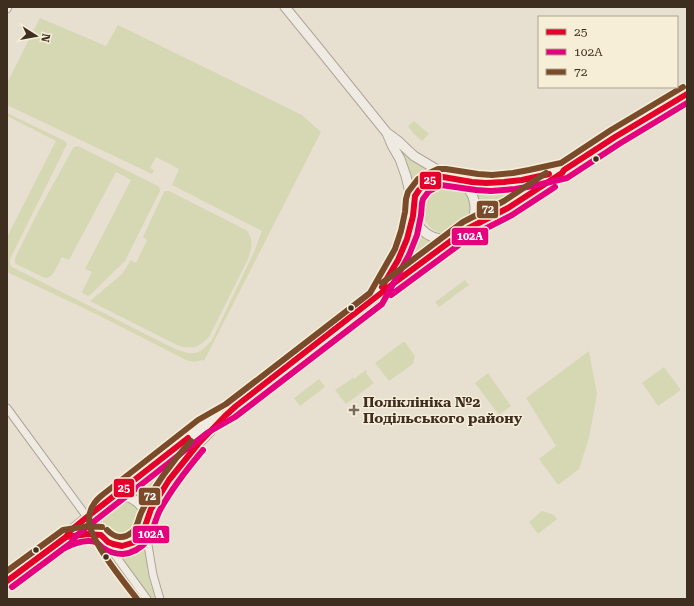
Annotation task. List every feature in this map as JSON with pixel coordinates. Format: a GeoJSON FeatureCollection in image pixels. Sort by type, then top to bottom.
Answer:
{"type":"FeatureCollection","features":[{"type":"Feature","properties":{"kind":"street"},"geometry":{"type":"LineString","coordinates":[[285,7],[387,133],[414,156],[466,186],[470,191],[474,202],[473,219],[467,229]]}},
{"type":"Feature","properties":{"kind":"street"},"geometry":{"type":"LineString","coordinates":[[66,537],[88,534],[103,538],[113,544],[118,545],[128,545],[137,540],[143,532],[153,507],[182,462],[230,411],[467,229],[508,208],[562,173],[564,170],[588,154],[687,94]]}},
{"type":"Feature","properties":{"kind":"street"},"geometry":{"type":"LineString","coordinates":[[387,133],[392,146],[400,159],[406,176],[417,224],[430,236],[441,239],[458,236]]}},
{"type":"Feature","properties":{"kind":"street"},"geometry":{"type":"LineString","coordinates":[[376,298],[402,252],[409,233],[416,195],[423,185],[439,177],[492,183],[531,178],[564,170]]}},
{"type":"Feature","properties":{"kind":"street"},"geometry":{"type":"LineString","coordinates":[[7,408],[146,599]]}},
{"type":"Feature","properties":{"kind":"street"},"geometry":{"type":"LineString","coordinates":[[7,581],[66,537],[70,531],[86,517],[203,426],[230,411]]}},
{"type":"Feature","properties":{"kind":"street"},"geometry":{"type":"LineString","coordinates":[[110,499],[115,497],[125,497],[135,500],[142,508],[146,517],[145,525],[153,575],[160,599]]}},
{"type":"Feature","properties":{"kind":"street"},"geometry":{"type":"LineString","coordinates":[[102,505],[97,518],[98,527],[103,538]]}},
{"type":"Feature","properties":{"kind":"green space"},"geometry":{"type":"Polygon","coordinates":[[[40,18],[106,46],[118,25],[302,115],[321,132],[204,361],[194,362],[186,360],[96,314],[7,272],[7,237],[56,141],[7,116],[7,113],[65,141],[67,144],[10,259],[10,264],[12,267],[177,350],[189,353],[197,352],[204,348],[212,340],[255,250],[262,231],[172,185],[179,169],[156,157],[150,168],[154,170],[152,174],[7,105],[7,83],[40,18]]]}},
{"type":"Feature","properties":{"kind":"green space"},"geometry":{"type":"Polygon","coordinates":[[[414,121],[429,134],[422,141],[408,126],[414,121]]]}},
{"type":"Feature","properties":{"kind":"green space"},"geometry":{"type":"Polygon","coordinates":[[[78,146],[158,186],[160,189],[125,261],[88,296],[82,293],[92,272],[85,269],[131,180],[116,172],[69,260],[62,257],[53,274],[48,278],[45,278],[16,264],[15,262],[15,258],[40,208],[72,150],[74,147],[78,146]]]}},
{"type":"Feature","properties":{"kind":"green space"},"geometry":{"type":"Polygon","coordinates":[[[401,148],[440,174],[425,179],[413,190],[398,151],[401,148]]]}},
{"type":"Feature","properties":{"kind":"green space"},"geometry":{"type":"Polygon","coordinates":[[[448,182],[458,184],[466,190],[472,198],[474,208],[472,218],[466,226],[458,232],[448,234],[438,232],[430,226],[424,218],[422,208],[424,198],[430,190],[438,184],[448,182]]]}},
{"type":"Feature","properties":{"kind":"green space"},"geometry":{"type":"Polygon","coordinates":[[[537,184],[537,187],[476,221],[478,204],[477,196],[472,188],[474,186],[506,187],[537,184]]]}},
{"type":"Feature","properties":{"kind":"green space"},"geometry":{"type":"Polygon","coordinates":[[[165,191],[169,191],[246,230],[249,233],[251,240],[248,259],[209,337],[198,346],[190,348],[177,345],[90,301],[122,274],[131,260],[136,263],[147,240],[143,237],[165,191]]]}},
{"type":"Feature","properties":{"kind":"green space"},"geometry":{"type":"Polygon","coordinates":[[[416,228],[424,236],[441,242],[442,244],[391,282],[406,257],[414,229],[416,228]]]}},
{"type":"Feature","properties":{"kind":"green space"},"geometry":{"type":"Polygon","coordinates":[[[465,280],[469,285],[439,307],[435,302],[465,280]]]}},
{"type":"Feature","properties":{"kind":"green space"},"geometry":{"type":"Polygon","coordinates":[[[405,342],[415,356],[413,364],[389,381],[375,363],[405,342]]]}},
{"type":"Feature","properties":{"kind":"green space"},"geometry":{"type":"Polygon","coordinates":[[[589,351],[597,394],[589,438],[579,469],[558,485],[539,459],[556,446],[526,398],[589,351]]]}},
{"type":"Feature","properties":{"kind":"green space"},"geometry":{"type":"Polygon","coordinates":[[[664,367],[681,390],[658,406],[642,383],[664,367]]]}},
{"type":"Feature","properties":{"kind":"green space"},"geometry":{"type":"Polygon","coordinates":[[[366,370],[366,373],[374,383],[346,404],[335,390],[366,370]]]}},
{"type":"Feature","properties":{"kind":"green space"},"geometry":{"type":"Polygon","coordinates":[[[488,373],[511,406],[499,415],[475,383],[488,373]]]}},
{"type":"Feature","properties":{"kind":"green space"},"geometry":{"type":"Polygon","coordinates":[[[319,379],[325,387],[300,406],[294,398],[319,379]]]}},
{"type":"Feature","properties":{"kind":"green space"},"geometry":{"type":"Polygon","coordinates":[[[180,448],[182,450],[163,478],[150,511],[140,498],[125,492],[180,448]]]}},
{"type":"Feature","properties":{"kind":"green space"},"geometry":{"type":"Polygon","coordinates":[[[127,502],[134,505],[140,511],[143,522],[142,530],[134,539],[127,542],[119,542],[112,539],[104,530],[103,518],[106,511],[115,503],[127,502]]]}},
{"type":"Feature","properties":{"kind":"green space"},"geometry":{"type":"Polygon","coordinates":[[[542,511],[554,515],[557,519],[538,534],[529,522],[542,511]]]}},
{"type":"Feature","properties":{"kind":"green space"},"geometry":{"type":"Polygon","coordinates":[[[144,545],[147,546],[147,570],[155,599],[150,599],[117,552],[131,552],[144,545]]]}},
{"type":"Feature","properties":{"kind":"transit line","name":"72"},"geometry":{"type":"LineString","coordinates":[[137,599],[108,561],[95,538],[89,520],[91,510],[96,501],[198,420],[226,404],[370,293],[395,249],[401,231],[408,192],[418,179],[438,169],[492,175],[513,173],[561,163],[611,130],[683,87]]}},
{"type":"Feature","properties":{"kind":"transit line","name":"25"},"geometry":{"type":"LineString","coordinates":[[7,581],[66,537],[88,534],[101,535],[108,542],[122,546],[136,541],[142,535],[151,509],[169,480],[198,444],[236,406],[394,283],[467,229],[508,208],[615,137],[687,94]]}},
{"type":"Feature","properties":{"kind":"transit line","name":"102А"},"geometry":{"type":"LineString","coordinates":[[12,587],[71,543],[76,536],[92,523],[207,433],[235,417],[382,304],[409,255],[417,235],[423,199],[429,191],[441,185],[491,191],[515,189],[567,178],[619,144],[687,103]]}},
{"type":"Feature","properties":{"kind":"transit line","name":"72"},"geometry":{"type":"LineString","coordinates":[[382,283],[463,222],[504,201],[546,173]]}},
{"type":"Feature","properties":{"kind":"transit line","name":"25"},"geometry":{"type":"LineString","coordinates":[[382,287],[398,260],[407,239],[413,216],[415,196],[427,182],[443,177],[472,182],[504,182],[549,174]]}},
{"type":"Feature","properties":{"kind":"transit line","name":"102А"},"geometry":{"type":"LineString","coordinates":[[391,295],[471,236],[512,215],[555,187]]}},
{"type":"Feature","properties":{"kind":"transit line","name":"25"},"geometry":{"type":"LineString","coordinates":[[62,540],[70,531],[87,517],[188,438]]}},
{"type":"Feature","properties":{"kind":"transit line","name":"72"},"geometry":{"type":"LineString","coordinates":[[107,530],[119,537],[128,535],[133,531],[137,526],[147,501],[158,483],[191,441]]}},
{"type":"Feature","properties":{"kind":"transit line","name":"102А"},"geometry":{"type":"LineString","coordinates":[[63,549],[74,544],[92,541],[96,542],[110,552],[123,554],[133,551],[145,544],[165,502],[203,450]]}},
{"type":"Feature","properties":{"kind":"transit line","name":"72"},"geometry":{"type":"LineString","coordinates":[[7,571],[63,530],[88,526],[102,527]]}},
{"type":"Feature","properties":{"kind":"place","name":"Поліклініка №2 Подільського району"},"geometry":{"type":"Point","coordinates":[354,410]}}]}
